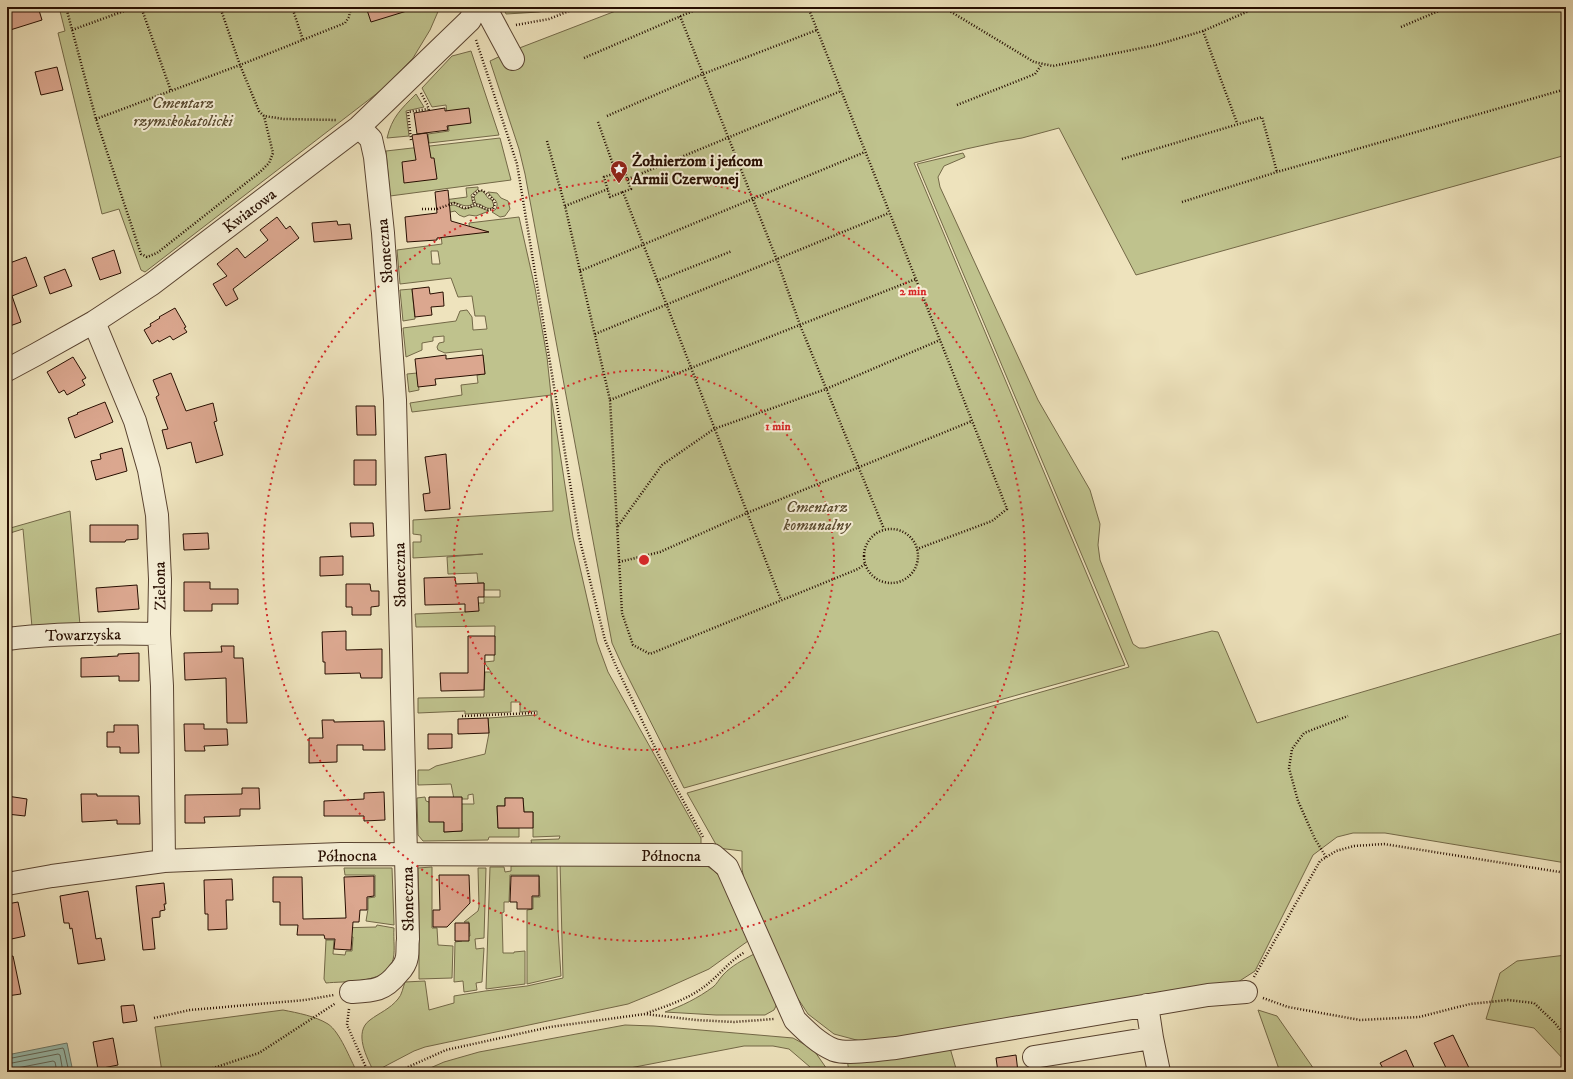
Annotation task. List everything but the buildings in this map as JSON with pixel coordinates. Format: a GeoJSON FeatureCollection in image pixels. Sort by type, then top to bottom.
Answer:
{"type":"FeatureCollection","features":[{"type":"Feature","properties":{"kind":"street"},"geometry":{"type":"LineString","coordinates":[[477,11],[496,28],[513,59]]}},
{"type":"Feature","properties":{"kind":"street","name":"Kwiatowa"},"geometry":{"type":"LineString","coordinates":[[7,370],[94,322],[152,284],[359,126],[477,11]]}},
{"type":"Feature","properties":{"kind":"street","name":"Słoneczna"},"geometry":{"type":"LineString","coordinates":[[352,992],[371,991],[381,988],[391,982],[401,970],[406,958],[408,938],[395,400],[383,233],[375,157],[370,139],[359,126]]}},
{"type":"Feature","properties":{"kind":"street","name":"Zielona"},"geometry":{"type":"LineString","coordinates":[[94,322],[135,421],[149,470],[157,515],[160,579],[159,634],[162,686],[164,861]]}},
{"type":"Feature","properties":{"kind":"street","name":"Towarzyska"},"geometry":{"type":"LineString","coordinates":[[7,639],[35,635],[111,633],[159,634]]}},
{"type":"Feature","properties":{"kind":"street","name":"Północna"},"geometry":{"type":"LineString","coordinates":[[7,884],[52,876],[164,861],[300,855],[713,855]]}},
{"type":"Feature","properties":{"kind":"street"},"geometry":{"type":"LineString","coordinates":[[713,855],[727,867],[744,902],[795,1020],[810,1034],[834,1050],[846,1052],[896,1048],[1208,995],[1246,992]]}},
{"type":"Feature","properties":{"kind":"street"},"geometry":{"type":"LineString","coordinates":[[1147,1005],[1159,1072]]}},
{"type":"Feature","properties":{"kind":"street"},"geometry":{"type":"LineString","coordinates":[[1034,1056],[1152,1038]]}},
{"type":"Feature","properties":{"kind":"path"},"geometry":{"type":"LineString","coordinates":[[66,7],[96,119],[141,254],[147,257],[157,253],[260,172],[269,163],[273,154],[264,116],[259,111],[240,65],[220,7]]}},
{"type":"Feature","properties":{"kind":"path"},"geometry":{"type":"LineString","coordinates":[[72,30],[135,7]]}},
{"type":"Feature","properties":{"kind":"path"},"geometry":{"type":"LineString","coordinates":[[141,7],[171,91]]}},
{"type":"Feature","properties":{"kind":"path"},"geometry":{"type":"LineString","coordinates":[[292,7],[303,40]]}},
{"type":"Feature","properties":{"kind":"path"},"geometry":{"type":"LineString","coordinates":[[96,119],[240,65],[344,23],[349,17],[351,7]]}},
{"type":"Feature","properties":{"kind":"path"},"geometry":{"type":"LineString","coordinates":[[496,28],[550,19],[579,7]]}},
{"type":"Feature","properties":{"kind":"path"},"geometry":{"type":"LineString","coordinates":[[584,58],[702,7]]}},
{"type":"Feature","properties":{"kind":"path"},"geometry":{"type":"LineString","coordinates":[[808,7],[1007,509],[992,520],[917,549]]}},
{"type":"Feature","properties":{"kind":"path"},"geometry":{"type":"LineString","coordinates":[[943,7],[1034,62],[1053,66],[1156,45],[1203,31],[1258,7]]}},
{"type":"Feature","properties":{"kind":"path"},"geometry":{"type":"LineString","coordinates":[[1401,27],[1448,7]]}},
{"type":"Feature","properties":{"kind":"path"},"geometry":{"type":"LineString","coordinates":[[477,11],[517,164],[580,537],[605,640],[660,758],[713,855]]}},
{"type":"Feature","properties":{"kind":"path"},"geometry":{"type":"LineString","coordinates":[[680,16],[727,138],[777,260],[800,325],[884,529]]}},
{"type":"Feature","properties":{"kind":"path"},"geometry":{"type":"LineString","coordinates":[[607,116],[702,74],[817,30]]}},
{"type":"Feature","properties":{"kind":"path"},"geometry":{"type":"LineString","coordinates":[[1203,31],[1237,124]]}},
{"type":"Feature","properties":{"kind":"path"},"geometry":{"type":"LineString","coordinates":[[957,105],[1035,74],[1042,64]]}},
{"type":"Feature","properties":{"kind":"path"},"geometry":{"type":"LineString","coordinates":[[1182,202],[1277,172],[1566,89]]}},
{"type":"Feature","properties":{"kind":"path"},"geometry":{"type":"LineString","coordinates":[[628,179],[841,91]]}},
{"type":"Feature","properties":{"kind":"path"},"geometry":{"type":"LineString","coordinates":[[411,140],[408,112],[428,108]]}},
{"type":"Feature","properties":{"kind":"path"},"geometry":{"type":"LineString","coordinates":[[264,116],[284,119],[341,120],[359,126]]}},
{"type":"Feature","properties":{"kind":"path"},"geometry":{"type":"LineString","coordinates":[[1122,159],[1262,117],[1277,172]]}},
{"type":"Feature","properties":{"kind":"path"},"geometry":{"type":"LineString","coordinates":[[598,122],[616,173]]}},
{"type":"Feature","properties":{"kind":"path"},"geometry":{"type":"LineString","coordinates":[[547,141],[565,206],[610,400],[622,613],[633,645],[650,654],[858,569],[865,564]]}},
{"type":"Feature","properties":{"kind":"path"},"geometry":{"type":"LineString","coordinates":[[580,271],[752,198],[866,152]]}},
{"type":"Feature","properties":{"kind":"path"},"geometry":{"type":"LineString","coordinates":[[624,171],[631,189],[610,197],[604,178],[616,173],[624,171]]}},
{"type":"Feature","properties":{"kind":"path"},"geometry":{"type":"LineString","coordinates":[[565,206],[608,189]]}},
{"type":"Feature","properties":{"kind":"path"},"geometry":{"type":"LineString","coordinates":[[422,209],[437,209],[454,203],[463,208],[479,205],[489,210],[493,209],[496,204],[494,199],[481,190],[474,193],[473,196],[475,205]]}},
{"type":"Feature","properties":{"kind":"path"},"geometry":{"type":"LineString","coordinates":[[623,192],[642,245],[781,600]]}},
{"type":"Feature","properties":{"kind":"path"},"geometry":{"type":"LineString","coordinates":[[595,334],[777,260],[889,212]]}},
{"type":"Feature","properties":{"kind":"path"},"geometry":{"type":"LineString","coordinates":[[657,281],[732,251]]}},
{"type":"Feature","properties":{"kind":"path"},"geometry":{"type":"LineString","coordinates":[[610,400],[916,279]]}},
{"type":"Feature","properties":{"kind":"path"},"geometry":{"type":"LineString","coordinates":[[617,526],[662,465],[714,429],[826,389],[940,340]]}},
{"type":"Feature","properties":{"kind":"path"},"geometry":{"type":"LineString","coordinates":[[620,562],[660,552],[747,513],[972,421]]}},
{"type":"Feature","properties":{"kind":"path"},"geometry":{"type":"LineString","coordinates":[[884,529],[898,529],[908,535],[917,549],[918,559],[913,572],[902,581],[889,583],[875,578],[869,572],[865,564],[864,553],[867,543],[873,535],[884,529]]}},
{"type":"Feature","properties":{"kind":"path"},"geometry":{"type":"LineString","coordinates":[[462,716],[535,713]]}},
{"type":"Feature","properties":{"kind":"path"},"geometry":{"type":"LineString","coordinates":[[1326,857],[1315,839],[1298,801],[1289,768],[1292,749],[1304,733],[1348,716]]}},
{"type":"Feature","properties":{"kind":"path"},"geometry":{"type":"LineString","coordinates":[[1566,873],[1384,844],[1354,846],[1336,851],[1320,861],[1246,992],[1288,1008],[1360,1020],[1419,1017],[1470,1004],[1508,1000],[1534,1003],[1554,1022],[1566,1037]]}},
{"type":"Feature","properties":{"kind":"path"},"geometry":{"type":"LineString","coordinates":[[397,1072],[446,1050],[550,1027],[645,1014],[685,999],[710,982],[736,957],[760,942]]}},
{"type":"Feature","properties":{"kind":"path"},"geometry":{"type":"LineString","coordinates":[[154,1018],[190,1010],[305,1000],[352,992]]}},
{"type":"Feature","properties":{"kind":"path"},"geometry":{"type":"LineString","coordinates":[[202,1072],[259,1053],[352,992]]}},
{"type":"Feature","properties":{"kind":"path"},"geometry":{"type":"LineString","coordinates":[[352,992],[347,1025],[368,1072]]}},
{"type":"Feature","properties":{"kind":"path"},"geometry":{"type":"LineString","coordinates":[[645,1014],[696,1020],[734,1022],[771,1019],[795,1020]]}},
{"type":"Feature","properties":{"kind":"green space","name":"Cmentarz rzymskokatolicki"},"geometry":{"type":"Polygon","coordinates":[[[59,7],[440,7],[430,30],[413,58],[384,88],[145,272],[141,270],[119,209],[102,214],[58,33],[65,31],[59,7]]]}},
{"type":"Feature","properties":{"kind":"green space"},"geometry":{"type":"Polygon","coordinates":[[[503,7],[560,7],[539,12],[506,14],[503,7]]]}},
{"type":"Feature","properties":{"kind":"green space","name":"Cmentarz komunalny"},"geometry":{"type":"Polygon","coordinates":[[[626,7],[1566,7],[1566,155],[1136,275],[1059,128],[1022,138],[966,149],[914,163],[1125,665],[684,788],[612,643],[525,174],[519,149],[490,61],[509,52],[626,7]]]}},
{"type":"Feature","properties":{"kind":"green space"},"geometry":{"type":"Polygon","coordinates":[[[471,51],[499,135],[429,143],[428,134],[449,131],[446,105],[432,107],[422,88],[452,56],[471,51]]]}},
{"type":"Feature","properties":{"kind":"green space"},"geometry":{"type":"Polygon","coordinates":[[[416,94],[424,107],[406,111],[409,136],[387,138],[394,119],[416,94]]]}},
{"type":"Feature","properties":{"kind":"green space"},"geometry":{"type":"Polygon","coordinates":[[[500,138],[511,180],[390,196],[386,151],[500,138]]]}},
{"type":"Feature","properties":{"kind":"green space"},"geometry":{"type":"Polygon","coordinates":[[[963,153],[965,157],[944,166],[938,177],[940,187],[1038,400],[1090,490],[1100,524],[1098,545],[1100,560],[1133,644],[1139,648],[1145,648],[1212,631],[1218,632],[1257,723],[1566,632],[1566,863],[1385,833],[1353,833],[1337,837],[1313,855],[1255,971],[1238,982],[907,1039],[864,1042],[834,1034],[808,1014],[793,991],[745,885],[742,869],[742,851],[718,848],[687,793],[1129,667],[917,164],[963,153]]]}},
{"type":"Feature","properties":{"kind":"green space"},"geometry":{"type":"Polygon","coordinates":[[[478,187],[478,189],[471,195],[473,204],[469,206],[454,203],[446,204],[444,200],[467,197],[466,188],[478,187]]]}},
{"type":"Feature","properties":{"kind":"green space"},"geometry":{"type":"Polygon","coordinates":[[[479,191],[483,191],[488,198],[492,200],[494,206],[492,208],[487,208],[480,204],[476,204],[474,197],[479,191]]]}},
{"type":"Feature","properties":{"kind":"green space"},"geometry":{"type":"Polygon","coordinates":[[[488,192],[497,193],[501,198],[508,201],[510,209],[505,216],[500,217],[492,212],[496,209],[497,204],[488,192]]]}},
{"type":"Feature","properties":{"kind":"green space"},"geometry":{"type":"Polygon","coordinates":[[[454,205],[464,209],[476,206],[489,211],[476,216],[469,215],[464,217],[455,211],[446,213],[447,206],[454,205]]]}},
{"type":"Feature","properties":{"kind":"green space"},"geometry":{"type":"Polygon","coordinates":[[[519,217],[535,288],[547,357],[551,395],[412,412],[410,403],[462,395],[461,385],[478,383],[477,375],[485,374],[482,349],[445,353],[438,350],[437,347],[439,343],[444,342],[444,336],[433,337],[433,341],[422,343],[422,350],[406,357],[403,328],[456,321],[460,311],[467,310],[472,317],[473,330],[487,329],[485,316],[475,316],[472,296],[458,297],[451,278],[400,284],[397,250],[442,244],[441,235],[470,234],[469,223],[519,217]],[[431,251],[432,264],[440,264],[438,251],[431,251]]]}},
{"type":"Feature","properties":{"kind":"green space"},"geometry":{"type":"Polygon","coordinates":[[[412,289],[415,319],[403,321],[400,290],[412,289]]]}},
{"type":"Feature","properties":{"kind":"green space"},"geometry":{"type":"Polygon","coordinates":[[[417,373],[419,390],[409,392],[407,374],[417,373]]]}},
{"type":"Feature","properties":{"kind":"green space"},"geometry":{"type":"Polygon","coordinates":[[[551,395],[573,537],[597,642],[608,672],[701,838],[701,844],[532,846],[531,840],[559,839],[560,836],[533,837],[533,812],[524,812],[523,798],[505,798],[505,806],[497,806],[498,828],[519,828],[519,837],[489,837],[488,840],[423,841],[418,835],[417,798],[425,797],[426,801],[429,802],[444,822],[444,832],[462,831],[462,823],[458,823],[458,804],[474,804],[473,794],[468,795],[468,799],[454,799],[451,784],[418,785],[418,770],[429,770],[436,766],[485,754],[489,733],[488,718],[537,715],[537,711],[520,712],[520,702],[511,702],[511,712],[465,714],[465,711],[418,713],[418,698],[484,697],[485,672],[491,672],[484,662],[494,661],[495,626],[416,627],[415,614],[465,612],[478,603],[484,603],[484,597],[500,597],[500,590],[484,590],[484,583],[478,583],[477,573],[448,574],[447,557],[483,554],[413,558],[413,542],[421,542],[421,535],[413,534],[413,520],[553,511],[551,395]]]}},
{"type":"Feature","properties":{"kind":"green space"},"geometry":{"type":"Polygon","coordinates":[[[70,511],[80,625],[32,627],[23,529],[7,534],[7,529],[70,511]]]}},
{"type":"Feature","properties":{"kind":"green space"},"geometry":{"type":"Polygon","coordinates":[[[560,862],[704,864],[721,878],[748,941],[709,969],[628,1004],[425,1047],[414,1051],[374,1072],[365,1053],[362,1031],[370,1020],[398,999],[405,982],[425,981],[429,1010],[454,1003],[454,996],[527,986],[563,978],[560,862]]]}},
{"type":"Feature","properties":{"kind":"green space"},"geometry":{"type":"Polygon","coordinates":[[[557,865],[558,930],[561,976],[527,984],[527,910],[533,909],[533,897],[540,897],[539,875],[510,875],[509,902],[504,902],[504,912],[502,913],[503,953],[525,951],[525,984],[486,989],[490,867],[504,867],[505,872],[511,871],[511,866],[557,865]]]}},
{"type":"Feature","properties":{"kind":"green space"},"geometry":{"type":"Polygon","coordinates":[[[432,867],[432,928],[437,928],[438,945],[453,946],[452,978],[419,979],[418,868],[432,867]]]}},
{"type":"Feature","properties":{"kind":"green space"},"geometry":{"type":"Polygon","coordinates":[[[344,868],[392,868],[394,925],[366,921],[368,898],[375,897],[375,875],[345,875],[344,868]]]}},
{"type":"Feature","properties":{"kind":"green space"},"geometry":{"type":"Polygon","coordinates":[[[478,868],[486,868],[484,938],[475,939],[476,949],[484,948],[482,982],[476,983],[477,990],[464,992],[463,981],[454,982],[455,942],[462,941],[462,937],[470,936],[469,922],[464,922],[478,911],[478,868]]]}},
{"type":"Feature","properties":{"kind":"green space"},"geometry":{"type":"Polygon","coordinates":[[[377,925],[394,928],[394,955],[388,970],[381,975],[363,980],[326,983],[324,979],[326,940],[334,940],[333,954],[345,955],[346,951],[352,951],[353,937],[337,935],[337,928],[376,927],[377,925]]]}},
{"type":"Feature","properties":{"kind":"green space"},"geometry":{"type":"Polygon","coordinates":[[[754,954],[776,1002],[774,1010],[765,1015],[716,1015],[665,1012],[690,1001],[707,991],[737,963],[754,954]]]}},
{"type":"Feature","properties":{"kind":"green space"},"geometry":{"type":"Polygon","coordinates":[[[1566,955],[1566,1062],[1534,1028],[1486,1019],[1500,973],[1517,961],[1566,955]]]}},
{"type":"Feature","properties":{"kind":"green space"},"geometry":{"type":"Polygon","coordinates":[[[283,1010],[312,1017],[328,1024],[341,1039],[357,1072],[162,1072],[155,1027],[283,1010]]]}},
{"type":"Feature","properties":{"kind":"green space"},"geometry":{"type":"Polygon","coordinates":[[[1258,1010],[1277,1016],[1316,1072],[1280,1072],[1258,1010]]]}},
{"type":"Feature","properties":{"kind":"green space"},"geometry":{"type":"Polygon","coordinates":[[[625,1025],[654,1026],[793,1038],[813,1049],[829,1072],[814,1072],[789,1049],[773,1046],[744,1046],[609,1072],[421,1072],[444,1062],[479,1052],[625,1025]]]}},
{"type":"Feature","properties":{"kind":"green space"},"geometry":{"type":"Polygon","coordinates":[[[950,1048],[957,1072],[849,1072],[847,1059],[950,1048]]]}},
{"type":"Feature","properties":{"kind":"water"},"geometry":{"type":"Polygon","coordinates":[[[67,1043],[73,1072],[9,1072],[7,1055],[67,1043]]]}},
{"type":"Feature","properties":{"kind":"place","name":"Żołnierzom i jeńcom Armii Czerwonej"},"geometry":{"type":"Point","coordinates":[619,184]}}]}
